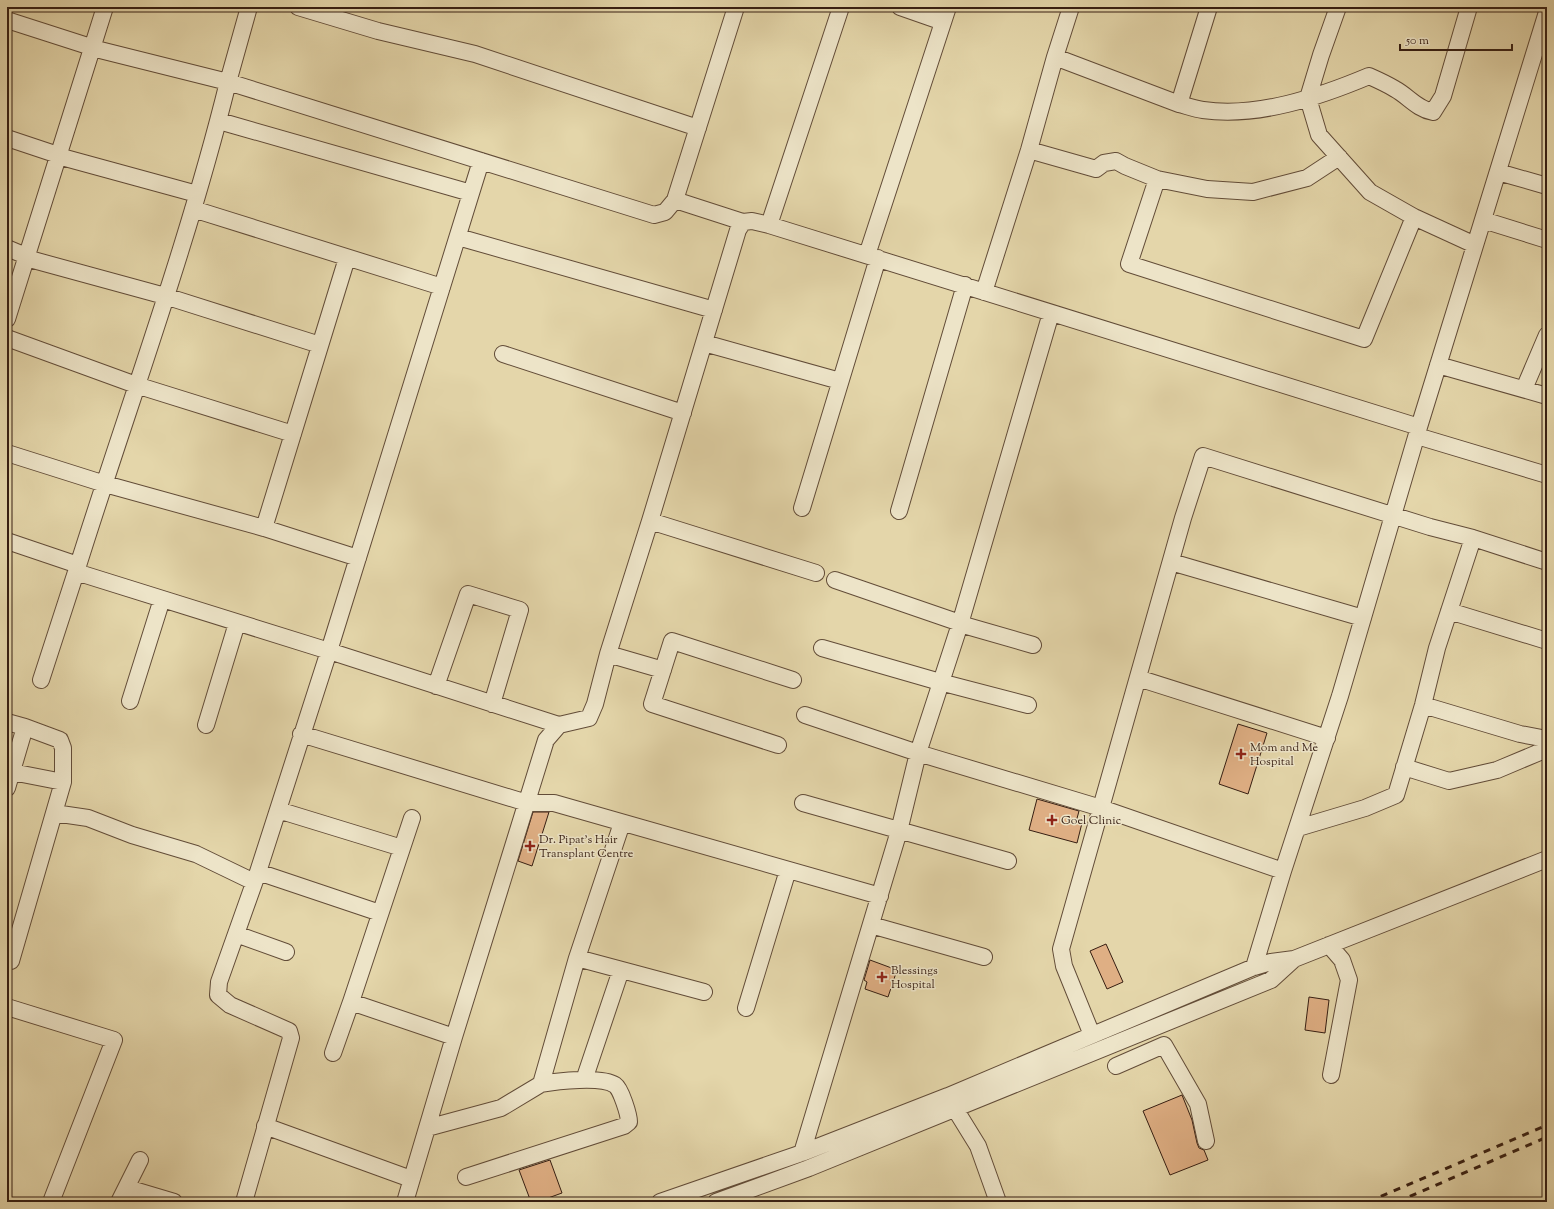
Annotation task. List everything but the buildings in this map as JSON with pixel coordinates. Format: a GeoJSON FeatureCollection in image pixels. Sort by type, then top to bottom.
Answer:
{"type":"FeatureCollection","features":[{"type":"Feature","properties":{"kind":"street"},"geometry":{"type":"LineString","coordinates":[[7,319],[104,7]]}},
{"type":"Feature","properties":{"kind":"street"},"geometry":{"type":"LineString","coordinates":[[41,680],[195,202],[248,7]]}},
{"type":"Feature","properties":{"kind":"street"},"geometry":{"type":"LineString","coordinates":[[298,7],[378,31],[475,54],[698,128]]}},
{"type":"Feature","properties":{"kind":"street"},"geometry":{"type":"LineString","coordinates":[[7,20],[92,48],[228,82],[654,215],[665,212],[675,200],[736,7]]}},
{"type":"Feature","properties":{"kind":"street"},"geometry":{"type":"LineString","coordinates":[[769,225],[841,7]]}},
{"type":"Feature","properties":{"kind":"street"},"geometry":{"type":"LineString","coordinates":[[802,508],[840,381],[872,257],[945,14],[900,7]]}},
{"type":"Feature","properties":{"kind":"street"},"geometry":{"type":"LineString","coordinates":[[984,292],[1029,150],[1055,57],[1071,7]]}},
{"type":"Feature","properties":{"kind":"street"},"geometry":{"type":"LineString","coordinates":[[1179,104],[1209,7]]}},
{"type":"Feature","properties":{"kind":"street"},"geometry":{"type":"LineString","coordinates":[[1338,7],[1321,54],[1308,98],[1319,135],[1370,192],[1414,217],[1475,245]]}},
{"type":"Feature","properties":{"kind":"street"},"geometry":{"type":"LineString","coordinates":[[1055,57],[1179,104],[1203,110],[1237,111],[1270,107],[1308,98],[1369,76],[1396,89],[1426,111],[1433,112],[1443,96],[1469,7]]}},
{"type":"Feature","properties":{"kind":"street"},"geometry":{"type":"LineString","coordinates":[[1254,967],[1283,872],[1327,738],[1438,365],[1547,12]]}},
{"type":"Feature","properties":{"kind":"street"},"geometry":{"type":"LineString","coordinates":[[218,121],[471,193]]}},
{"type":"Feature","properties":{"kind":"street"},"geometry":{"type":"LineString","coordinates":[[7,138],[195,202],[347,258],[442,287]]}},
{"type":"Feature","properties":{"kind":"street"},"geometry":{"type":"LineString","coordinates":[[1029,150],[1096,169],[1104,163],[1116,161],[1157,179],[1207,189],[1253,192],[1307,178],[1339,157]]}},
{"type":"Feature","properties":{"kind":"street"},"geometry":{"type":"LineString","coordinates":[[244,1202],[291,1038],[289,1031],[230,1005],[218,994],[219,982],[256,877],[329,651],[481,161]]}},
{"type":"Feature","properties":{"kind":"street"},"geometry":{"type":"LineString","coordinates":[[1498,172],[1547,186]]}},
{"type":"Feature","properties":{"kind":"street"},"geometry":{"type":"LineString","coordinates":[[1157,179],[1129,264],[1364,340],[1414,217]]}},
{"type":"Feature","properties":{"kind":"street"},"geometry":{"type":"LineString","coordinates":[[675,200],[743,222],[752,221],[769,225],[1051,313],[1418,432],[1547,476]]}},
{"type":"Feature","properties":{"kind":"street"},"geometry":{"type":"LineString","coordinates":[[1483,220],[1547,240]]}},
{"type":"Feature","properties":{"kind":"street"},"geometry":{"type":"LineString","coordinates":[[7,541],[162,598],[559,725],[590,718],[608,654],[738,230],[743,222]]}},
{"type":"Feature","properties":{"kind":"street"},"geometry":{"type":"LineString","coordinates":[[458,237],[714,310]]}},
{"type":"Feature","properties":{"kind":"street"},"geometry":{"type":"LineString","coordinates":[[7,248],[21,253],[26,256],[26,258],[165,296],[320,345]]}},
{"type":"Feature","properties":{"kind":"street"},"geometry":{"type":"LineString","coordinates":[[264,528],[347,258]]}},
{"type":"Feature","properties":{"kind":"street"},"geometry":{"type":"LineString","coordinates":[[899,512],[965,286]]}},
{"type":"Feature","properties":{"kind":"street"},"geometry":{"type":"LineString","coordinates":[[802,1153],[899,831],[918,753],[960,624],[1051,313]]}},
{"type":"Feature","properties":{"kind":"street"},"geometry":{"type":"LineString","coordinates":[[1524,390],[1547,335]]}},
{"type":"Feature","properties":{"kind":"street"},"geometry":{"type":"LineString","coordinates":[[7,338],[136,385],[293,434]]}},
{"type":"Feature","properties":{"kind":"street"},"geometry":{"type":"LineString","coordinates":[[704,343],[840,381]]}},
{"type":"Feature","properties":{"kind":"street"},"geometry":{"type":"LineString","coordinates":[[503,354],[683,413]]}},
{"type":"Feature","properties":{"kind":"street"},"geometry":{"type":"LineString","coordinates":[[1438,365],[1547,396]]}},
{"type":"Feature","properties":{"kind":"street"},"geometry":{"type":"LineString","coordinates":[[7,452],[105,484],[264,528],[358,558]]}},
{"type":"Feature","properties":{"kind":"street"},"geometry":{"type":"LineString","coordinates":[[1092,1034],[1064,966],[1061,949],[1170,562],[1203,456],[1547,562]]}},
{"type":"Feature","properties":{"kind":"street"},"geometry":{"type":"LineString","coordinates":[[650,521],[816,573]]}},
{"type":"Feature","properties":{"kind":"street"},"geometry":{"type":"LineString","coordinates":[[1298,828],[1365,808],[1396,795],[1423,705],[1437,648],[1473,538]]}},
{"type":"Feature","properties":{"kind":"street"},"geometry":{"type":"LineString","coordinates":[[1170,562],[1363,618]]}},
{"type":"Feature","properties":{"kind":"street"},"geometry":{"type":"LineString","coordinates":[[835,580],[960,624],[1033,645]]}},
{"type":"Feature","properties":{"kind":"street"},"geometry":{"type":"LineString","coordinates":[[436,686],[468,594],[520,610],[492,704]]}},
{"type":"Feature","properties":{"kind":"street"},"geometry":{"type":"LineString","coordinates":[[130,701],[162,598]]}},
{"type":"Feature","properties":{"kind":"street"},"geometry":{"type":"LineString","coordinates":[[1449,611],[1547,641]]}},
{"type":"Feature","properties":{"kind":"street"},"geometry":{"type":"LineString","coordinates":[[206,725],[238,622]]}},
{"type":"Feature","properties":{"kind":"street"},"geometry":{"type":"LineString","coordinates":[[778,745],[652,704],[672,641],[793,680]]}},
{"type":"Feature","properties":{"kind":"street"},"geometry":{"type":"LineString","coordinates":[[822,648],[940,682],[1028,704]]}},
{"type":"Feature","properties":{"kind":"street"},"geometry":{"type":"LineString","coordinates":[[608,654],[663,670]]}},
{"type":"Feature","properties":{"kind":"street"},"geometry":{"type":"LineString","coordinates":[[1138,678],[1327,738]]}},
{"type":"Feature","properties":{"kind":"street"},"geometry":{"type":"LineString","coordinates":[[1423,705],[1520,734],[1547,739]]}},
{"type":"Feature","properties":{"kind":"street"},"geometry":{"type":"LineString","coordinates":[[806,715],[918,753],[1101,808],[1283,872]]}},
{"type":"Feature","properties":{"kind":"street"},"geometry":{"type":"LineString","coordinates":[[7,722],[60,740],[63,748],[63,782],[11,960],[7,959]]}},
{"type":"Feature","properties":{"kind":"street"},"geometry":{"type":"LineString","coordinates":[[405,1202],[454,1037],[546,740],[559,725]]}},
{"type":"Feature","properties":{"kind":"street"},"geometry":{"type":"LineString","coordinates":[[7,788],[25,728]]}},
{"type":"Feature","properties":{"kind":"street"},"geometry":{"type":"LineString","coordinates":[[302,734],[527,803],[554,803],[880,896]]}},
{"type":"Feature","properties":{"kind":"street"},"geometry":{"type":"LineString","coordinates":[[1404,767],[1449,781],[1497,770],[1547,749]]}},
{"type":"Feature","properties":{"kind":"street"},"geometry":{"type":"LineString","coordinates":[[12,772],[63,782]]}},
{"type":"Feature","properties":{"kind":"street"},"geometry":{"type":"LineString","coordinates":[[803,803],[1008,861]]}},
{"type":"Feature","properties":{"kind":"street"},"geometry":{"type":"LineString","coordinates":[[278,810],[402,848]]}},
{"type":"Feature","properties":{"kind":"street"},"geometry":{"type":"LineString","coordinates":[[54,813],[88,818],[132,835],[196,854],[256,877],[380,913]]}},
{"type":"Feature","properties":{"kind":"street"},"geometry":{"type":"LineString","coordinates":[[333,1052],[412,818]]}},
{"type":"Feature","properties":{"kind":"street"},"geometry":{"type":"LineString","coordinates":[[541,1084],[577,958],[622,823]]}},
{"type":"Feature","properties":{"kind":"street"},"geometry":{"type":"LineString","coordinates":[[716,1202],[809,1168],[1092,1034],[1254,967],[1271,962],[1294,959],[1547,859]]}},
{"type":"Feature","properties":{"kind":"street"},"geometry":{"type":"LineString","coordinates":[[746,1008],[788,870]]}},
{"type":"Feature","properties":{"kind":"street"},"geometry":{"type":"LineString","coordinates":[[871,925],[984,957]]}},
{"type":"Feature","properties":{"kind":"street"},"geometry":{"type":"LineString","coordinates":[[236,934],[286,952]]}},
{"type":"Feature","properties":{"kind":"street"},"geometry":{"type":"LineString","coordinates":[[1329,945],[1342,960],[1349,980],[1331,1075]]}},
{"type":"Feature","properties":{"kind":"street"},"geometry":{"type":"LineString","coordinates":[[577,958],[704,992]]}},
{"type":"Feature","properties":{"kind":"street"},"geometry":{"type":"LineString","coordinates":[[660,1202],[951,1102],[1155,1027],[1271,980],[1294,959]]}},
{"type":"Feature","properties":{"kind":"street"},"geometry":{"type":"LineString","coordinates":[[584,1080],[621,970]]}},
{"type":"Feature","properties":{"kind":"street"},"geometry":{"type":"LineString","coordinates":[[351,1002],[454,1037]]}},
{"type":"Feature","properties":{"kind":"street"},"geometry":{"type":"LineString","coordinates":[[7,1007],[114,1040],[51,1202]]}},
{"type":"Feature","properties":{"kind":"street"},"geometry":{"type":"LineString","coordinates":[[1149,1011],[1164,1045],[1198,1104],[1206,1141]]}},
{"type":"Feature","properties":{"kind":"street"},"geometry":{"type":"LineString","coordinates":[[1116,1066],[1164,1045]]}},
{"type":"Feature","properties":{"kind":"street"},"geometry":{"type":"LineString","coordinates":[[427,1128],[501,1108],[541,1084],[560,1081],[584,1080],[614,1084],[618,1089],[629,1117],[629,1122],[624,1126],[466,1177]]}},
{"type":"Feature","properties":{"kind":"street"},"geometry":{"type":"LineString","coordinates":[[951,1102],[978,1146],[998,1202]]}},
{"type":"Feature","properties":{"kind":"street"},"geometry":{"type":"LineString","coordinates":[[266,1126],[411,1179]]}},
{"type":"Feature","properties":{"kind":"street"},"geometry":{"type":"LineString","coordinates":[[119,1202],[140,1160]]}},
{"type":"Feature","properties":{"kind":"street"},"geometry":{"type":"LineString","coordinates":[[127,1188],[174,1202]]}},
{"type":"Feature","properties":{"kind":"railway"},"geometry":{"type":"LineString","coordinates":[[1368,1202],[1547,1125]]}},
{"type":"Feature","properties":{"kind":"railway"},"geometry":{"type":"LineString","coordinates":[[1397,1202],[1547,1137]]}},
{"type":"Feature","properties":{"kind":"place","name":"Mom and Me Hospital"},"geometry":{"type":"Point","coordinates":[1241,754]}},
{"type":"Feature","properties":{"kind":"place","name":"Goel Clinic"},"geometry":{"type":"Point","coordinates":[1052,820]}},
{"type":"Feature","properties":{"kind":"place","name":"Dr. Pipat's Hair Transplant Centre"},"geometry":{"type":"Point","coordinates":[530,846]}},
{"type":"Feature","properties":{"kind":"place","name":"Blessings Hospital"},"geometry":{"type":"Point","coordinates":[882,977]}}]}
